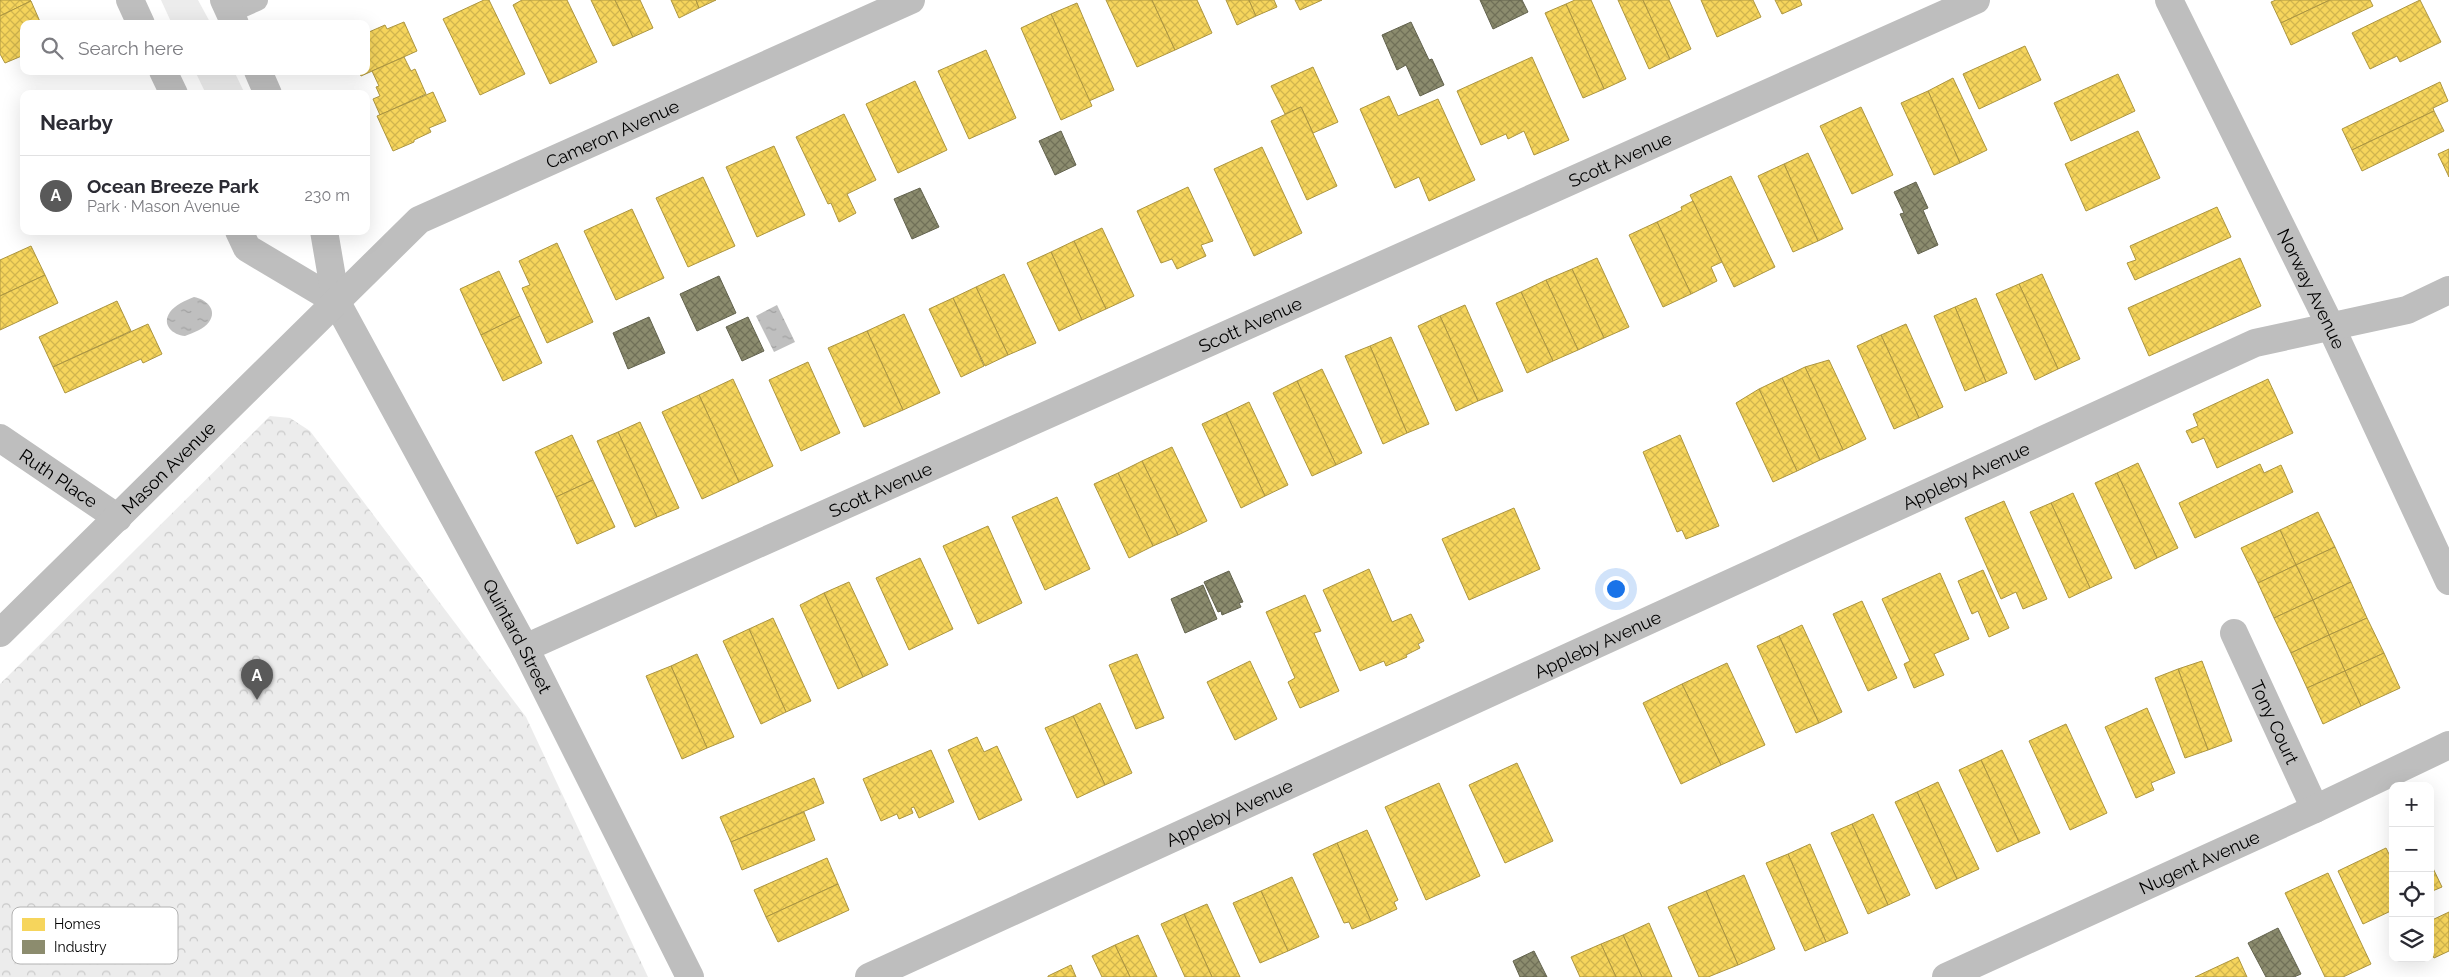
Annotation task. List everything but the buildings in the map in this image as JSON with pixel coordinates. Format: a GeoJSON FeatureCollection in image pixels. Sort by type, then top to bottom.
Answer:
{"type":"FeatureCollection","features":[{"type":"Feature","properties":{"kind":"street"},"geometry":{"type":"LineString","coordinates":[[130,0],[139,20]]}},
{"type":"Feature","properties":{"kind":"street","name":"Cameron Avenue"},"geometry":{"type":"LineString","coordinates":[[336,301],[420,220],[911,0]]}},
{"type":"Feature","properties":{"kind":"street","name":"Scott Avenue"},"geometry":{"type":"LineString","coordinates":[[525,648],[1976,0]]}},
{"type":"Feature","properties":{"kind":"street","name":"Norway Avenue"},"geometry":{"type":"LineString","coordinates":[[2169,0],[2330,327],[2449,581]]}},
{"type":"Feature","properties":{"kind":"street"},"geometry":{"type":"LineString","coordinates":[[165,75],[172,90]]}},
{"type":"Feature","properties":{"kind":"street"},"geometry":{"type":"LineString","coordinates":[[260,75],[266,90]]}},
{"type":"Feature","properties":{"kind":"street"},"geometry":{"type":"LineString","coordinates":[[241,235],[247,248],[336,301]]}},
{"type":"Feature","properties":{"kind":"street","name":"Quintard Street"},"geometry":{"type":"LineString","coordinates":[[325,235],[336,301],[525,648],[690,977]]}},
{"type":"Feature","properties":{"kind":"street","name":"Appleby Avenue"},"geometry":{"type":"LineString","coordinates":[[869,977],[2255,343],[2407,310],[2449,290]]}},
{"type":"Feature","properties":{"kind":"street","name":"Mason Avenue"},"geometry":{"type":"LineString","coordinates":[[0,633],[336,301]]}},
{"type":"Feature","properties":{"kind":"street","name":"Ruth Place"},"geometry":{"type":"LineString","coordinates":[[0,438],[118,518]]}},
{"type":"Feature","properties":{"kind":"street","name":"Tony Court"},"geometry":{"type":"LineString","coordinates":[[2234,633],[2315,809]]}},
{"type":"Feature","properties":{"kind":"street","name":"Nugent Avenue"},"geometry":{"type":"LineString","coordinates":[[1946,977],[2315,809],[2449,745]]}},
{"type":"Feature","properties":{"kind":"lane"},"geometry":{"type":"LineString","coordinates":[[229,12],[257,0]]}},
{"type":"Feature","properties":{"kind":"green space"},"geometry":{"type":"Polygon","coordinates":[[[161,0],[198,0],[209,20],[170,20],[161,0]]]}},
{"type":"Feature","properties":{"kind":"green space"},"geometry":{"type":"Polygon","coordinates":[[[197,75],[236,75],[243,90],[204,90],[197,75]]]}},
{"type":"Feature","properties":{"kind":"green space"},"geometry":{"type":"Polygon","coordinates":[[[270,416],[290,418],[310,431],[526,717],[648,977],[0,977],[0,684],[270,416]]]}},
{"type":"Feature","properties":{"kind":"water"},"geometry":{"type":"Polygon","coordinates":[[[194,297],[203,300],[209,306],[212,313],[211,318],[207,324],[195,332],[185,336],[176,334],[168,325],[167,321],[170,312],[184,301],[194,297]]]}},
{"type":"Feature","properties":{"kind":"water"},"geometry":{"type":"Polygon","coordinates":[[[777,305],[795,342],[774,352],[756,316],[777,305]]]}},
{"type":"Feature","properties":{"kind":"place","name":"Ocean Breeze Park"},"geometry":{"type":"Point","coordinates":[257,700]}}]}
